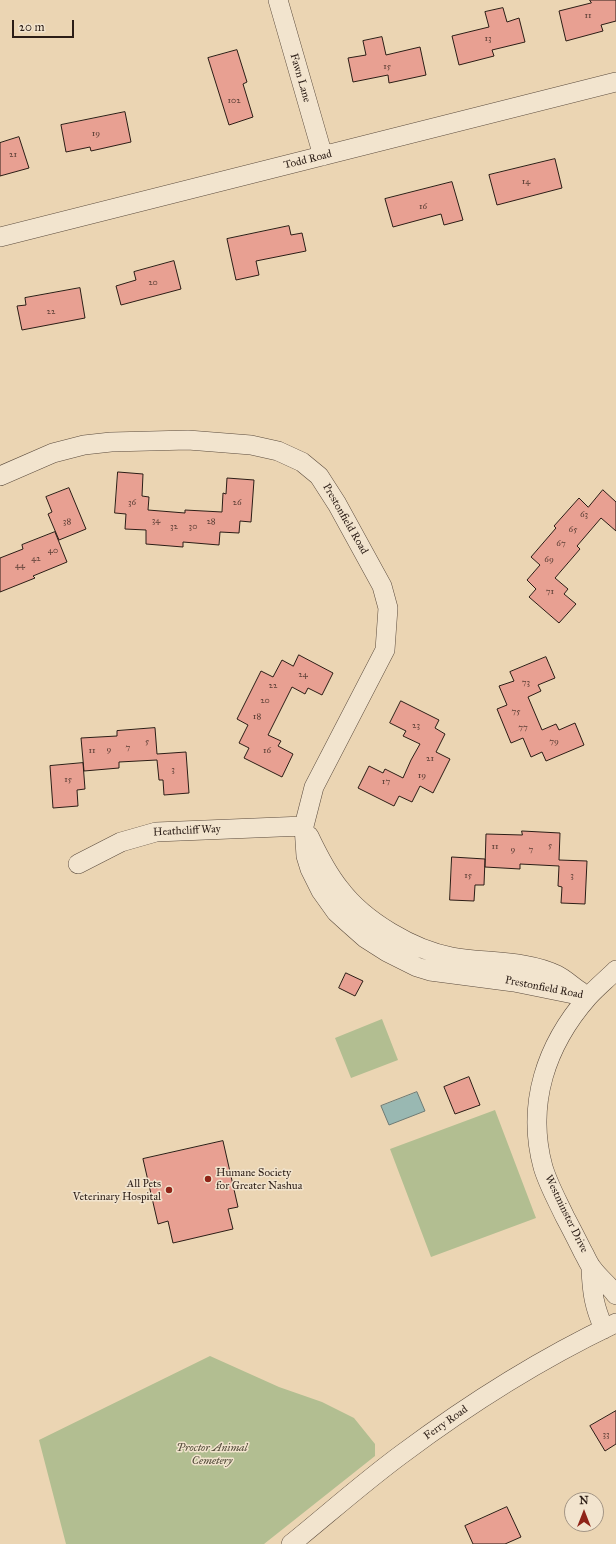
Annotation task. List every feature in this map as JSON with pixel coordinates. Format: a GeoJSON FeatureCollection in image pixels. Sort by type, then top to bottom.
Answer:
{"type":"FeatureCollection","features":[{"type":"Feature","properties":{"kind":"street","name":"Fawn Lane"},"geometry":{"type":"LineString","coordinates":[[278,0],[323,156]]}},
{"type":"Feature","properties":{"kind":"street","name":"Todd Road"},"geometry":{"type":"LineString","coordinates":[[0,236],[616,82]]}},
{"type":"Feature","properties":{"kind":"street","name":"Prestonfield Road"},"geometry":{"type":"LineString","coordinates":[[0,476],[54,453],[84,445],[111,442],[188,440],[251,445],[278,451],[302,462],[319,476],[338,504],[382,586],[388,608],[385,650],[314,787],[304,826],[306,856],[310,869],[321,891],[336,912],[365,938],[387,952],[416,967],[430,971],[514,982],[588,997]]}},
{"type":"Feature","properties":{"kind":"street","name":"Heathcliff Way"},"geometry":{"type":"LineString","coordinates":[[78,864],[121,842],[156,832],[304,826]]}},
{"type":"Feature","properties":{"kind":"street","name":"Westminster Drive"},"geometry":{"type":"LineString","coordinates":[[616,970],[588,997],[566,1026],[552,1053],[543,1078],[538,1100],[537,1123],[539,1148],[543,1167],[552,1190],[591,1268],[609,1285],[616,1295]]}},
{"type":"Feature","properties":{"kind":"street","name":"Westminster Drive"},"geometry":{"type":"LineString","coordinates":[[591,1268],[592,1291],[596,1309],[610,1326]]}},
{"type":"Feature","properties":{"kind":"street","name":"Ferry Road"},"geometry":{"type":"LineString","coordinates":[[292,1544],[401,1454],[485,1396],[554,1354],[610,1326]]}},
{"type":"Feature","properties":{"kind":"green space"},"geometry":{"type":"Polygon","coordinates":[[[382,1019],[398,1060],[351,1078],[335,1038],[382,1019]]]}},
{"type":"Feature","properties":{"kind":"green space"},"geometry":{"type":"Polygon","coordinates":[[[495,1110],[536,1218],[431,1257],[390,1149],[495,1110]]]}},
{"type":"Feature","properties":{"kind":"green space","name":"Proctor Animal Cemetery"},"geometry":{"type":"Polygon","coordinates":[[[210,1356],[279,1387],[322,1402],[354,1418],[375,1444],[375,1456],[264,1544],[66,1544],[39,1440],[210,1356]]]}},
{"type":"Feature","properties":{"kind":"water"},"geometry":{"type":"Polygon","coordinates":[[[417,1092],[425,1111],[389,1125],[381,1106],[417,1092]]]}},
{"type":"Feature","properties":{"kind":"building"},"geometry":{"type":"Polygon","coordinates":[[[590,0],[616,0],[616,21],[601,25],[603,31],[566,41],[559,11],[591,3],[590,0]]]}},
{"type":"Feature","properties":{"kind":"building"},"geometry":{"type":"Polygon","coordinates":[[[503,8],[507,22],[519,18],[525,42],[492,50],[494,56],[459,65],[452,36],[489,27],[485,12],[503,8]]]}},
{"type":"Feature","properties":{"kind":"building"},"geometry":{"type":"Polygon","coordinates":[[[382,37],[386,55],[420,47],[426,75],[389,83],[388,75],[353,82],[348,58],[366,55],[363,41],[382,37]]]}},
{"type":"Feature","properties":{"kind":"building"},"geometry":{"type":"Polygon","coordinates":[[[237,50],[247,82],[243,84],[253,117],[229,125],[208,58],[237,50]]]}},
{"type":"Feature","properties":{"kind":"building"},"geometry":{"type":"Polygon","coordinates":[[[125,112],[131,142],[91,151],[90,147],[66,152],[61,125],[125,112]]]}},
{"type":"Feature","properties":{"kind":"building"},"geometry":{"type":"Polygon","coordinates":[[[19,137],[29,168],[0,176],[0,143],[19,137]]]}},
{"type":"Feature","properties":{"kind":"building"},"geometry":{"type":"Polygon","coordinates":[[[555,159],[562,188],[497,205],[489,175],[555,159]]]}},
{"type":"Feature","properties":{"kind":"building"},"geometry":{"type":"Polygon","coordinates":[[[452,182],[463,220],[444,225],[441,214],[393,227],[385,199],[452,182]]]}},
{"type":"Feature","properties":{"kind":"building"},"geometry":{"type":"Polygon","coordinates":[[[289,226],[291,235],[302,233],[306,251],[256,261],[259,275],[236,280],[227,239],[289,226]]]}},
{"type":"Feature","properties":{"kind":"building"},"geometry":{"type":"Polygon","coordinates":[[[174,261],[181,289],[121,305],[116,286],[136,280],[134,272],[174,261]]]}},
{"type":"Feature","properties":{"kind":"building"},"geometry":{"type":"Polygon","coordinates":[[[80,288],[85,318],[22,330],[17,306],[26,305],[25,298],[80,288]]]}},
{"type":"Feature","properties":{"kind":"building"},"geometry":{"type":"Polygon","coordinates":[[[118,472],[143,474],[142,496],[149,497],[148,510],[185,513],[185,510],[222,512],[223,493],[226,494],[227,478],[254,480],[251,522],[240,521],[239,533],[220,532],[219,545],[183,542],[183,547],[146,544],[146,530],[125,529],[126,514],[115,513],[118,472]]]}},
{"type":"Feature","properties":{"kind":"building"},"geometry":{"type":"Polygon","coordinates":[[[69,488],[86,529],[59,540],[48,514],[52,512],[46,497],[69,488]]]}},
{"type":"Feature","properties":{"kind":"building"},"geometry":{"type":"Polygon","coordinates":[[[603,490],[616,502],[616,531],[601,518],[577,546],[580,549],[555,578],[568,589],[564,594],[576,604],[559,623],[529,597],[536,589],[527,580],[540,565],[531,557],[556,528],[554,526],[579,498],[588,507],[603,490]]]}},
{"type":"Feature","properties":{"kind":"building"},"geometry":{"type":"Polygon","coordinates":[[[55,532],[67,562],[33,576],[35,578],[0,592],[0,558],[23,549],[22,545],[55,532]]]}},
{"type":"Feature","properties":{"kind":"building"},"geometry":{"type":"Polygon","coordinates":[[[299,655],[333,673],[322,695],[308,688],[305,694],[292,687],[268,735],[281,741],[278,746],[293,754],[282,777],[244,758],[249,748],[239,743],[248,725],[237,719],[261,671],[273,677],[282,660],[293,666],[299,655]]]}},
{"type":"Feature","properties":{"kind":"building"},"geometry":{"type":"Polygon","coordinates":[[[546,657],[555,678],[538,685],[541,691],[528,697],[542,730],[556,724],[559,730],[575,723],[584,745],[546,761],[542,752],[531,757],[523,738],[511,743],[497,709],[507,705],[499,686],[514,681],[510,672],[546,657]]]}},
{"type":"Feature","properties":{"kind":"building"},"geometry":{"type":"Polygon","coordinates":[[[401,701],[439,720],[435,728],[445,734],[436,752],[450,759],[433,793],[420,786],[412,802],[399,796],[394,806],[358,788],[369,766],[383,773],[385,769],[403,778],[420,744],[403,736],[406,731],[390,723],[401,701]]]}},
{"type":"Feature","properties":{"kind":"building"},"geometry":{"type":"Polygon","coordinates":[[[155,728],[157,754],[186,752],[189,793],[164,795],[163,780],[159,780],[157,760],[119,762],[119,768],[84,771],[81,738],[117,736],[117,731],[155,728]]]}},
{"type":"Feature","properties":{"kind":"building"},"geometry":{"type":"Polygon","coordinates":[[[83,763],[85,789],[77,790],[78,806],[53,808],[50,766],[83,763]]]}},
{"type":"Feature","properties":{"kind":"building"},"geometry":{"type":"Polygon","coordinates":[[[522,831],[560,833],[559,860],[587,861],[585,904],[561,903],[562,887],[558,886],[559,866],[520,864],[520,869],[485,867],[486,834],[522,835],[522,831]]]}},
{"type":"Feature","properties":{"kind":"building"},"geometry":{"type":"Polygon","coordinates":[[[452,857],[485,859],[484,885],[475,885],[474,901],[450,900],[452,857]]]}},
{"type":"Feature","properties":{"kind":"building"},"geometry":{"type":"Polygon","coordinates":[[[346,973],[363,981],[355,996],[339,988],[346,973]]]}},
{"type":"Feature","properties":{"kind":"building"},"geometry":{"type":"Polygon","coordinates":[[[469,1077],[480,1105],[455,1114],[444,1087],[469,1077]]]}},
{"type":"Feature","properties":{"kind":"building"},"geometry":{"type":"Polygon","coordinates":[[[223,1141],[238,1207],[228,1209],[233,1229],[173,1243],[168,1221],[158,1224],[143,1159],[223,1141]]]}},
{"type":"Feature","properties":{"kind":"building"},"geometry":{"type":"Polygon","coordinates":[[[616,1411],[616,1444],[605,1451],[590,1426],[616,1411]]]}},
{"type":"Feature","properties":{"kind":"building"},"geometry":{"type":"Polygon","coordinates":[[[507,1507],[521,1537],[505,1544],[473,1544],[465,1526],[507,1507]]]}},
{"type":"Feature","properties":{"kind":"place","name":"Humane Society for Greater Nashua"},"geometry":{"type":"Point","coordinates":[208,1179]}},
{"type":"Feature","properties":{"kind":"place","name":"All Pets Veterinary Hospital"},"geometry":{"type":"Point","coordinates":[169,1190]}}]}
